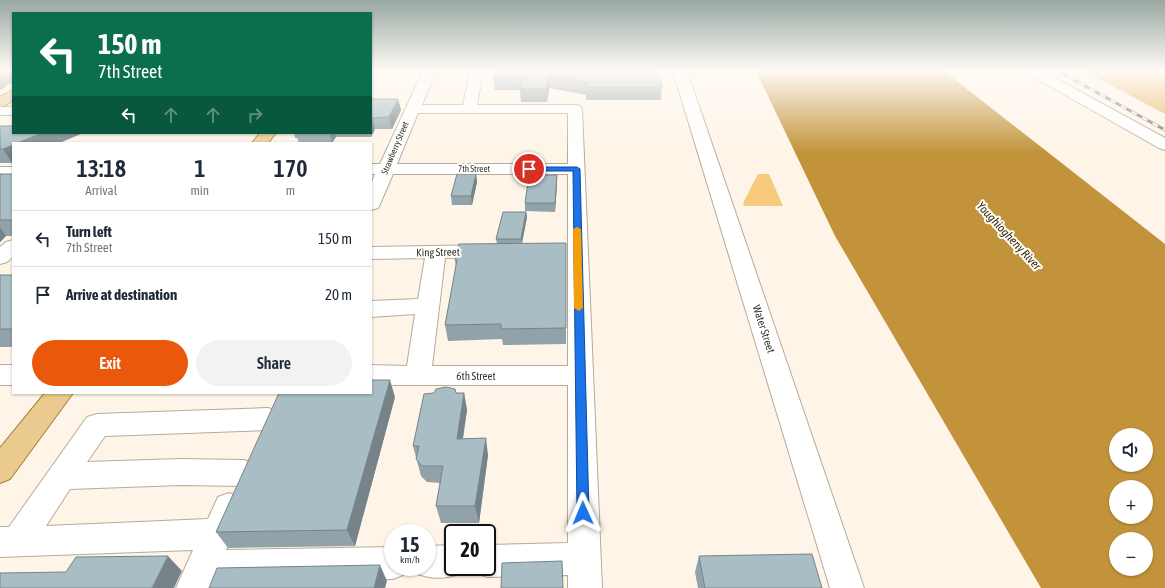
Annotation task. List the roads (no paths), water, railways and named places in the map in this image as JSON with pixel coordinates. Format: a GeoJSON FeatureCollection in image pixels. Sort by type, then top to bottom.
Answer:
{"type":"FeatureCollection","features":[{"type":"Feature","properties":{"kind":"main road"},"geometry":{"type":"LineString","coordinates":[[261,142],[267,134]]}},
{"type":"Feature","properties":{"kind":"main road"},"geometry":{"type":"LineString","coordinates":[[0,470],[59,394]]}},
{"type":"Feature","properties":{"kind":"street","name":"Strawberry Street"},"geometry":{"type":"LineString","coordinates":[[372,200],[379,169],[413,98]]}},
{"type":"Feature","properties":{"kind":"street"},"geometry":{"type":"LineString","coordinates":[[469,109],[471,98]]}},
{"type":"Feature","properties":{"kind":"street","name":"Water Street"},"geometry":{"type":"LineString","coordinates":[[689,98],[847,588]]}},
{"type":"Feature","properties":{"kind":"street"},"geometry":{"type":"LineString","coordinates":[[1082,98],[1165,145]]}},
{"type":"Feature","properties":{"kind":"street"},"geometry":{"type":"LineString","coordinates":[[409,106],[469,109],[575,109],[577,169],[569,250],[581,376],[584,573],[496,562]]}},
{"type":"Feature","properties":{"kind":"street"},"geometry":{"type":"LineString","coordinates":[[0,111],[12,111]]}},
{"type":"Feature","properties":{"kind":"street","name":"7th Street"},"geometry":{"type":"LineString","coordinates":[[379,169],[577,169]]}},
{"type":"Feature","properties":{"kind":"street"},"geometry":{"type":"LineString","coordinates":[[0,172],[12,172]]}},
{"type":"Feature","properties":{"kind":"street"},"geometry":{"type":"LineString","coordinates":[[0,258],[12,247]]}},
{"type":"Feature","properties":{"kind":"street","name":"King Street"},"geometry":{"type":"LineString","coordinates":[[372,253],[435,257],[506,251]]}},
{"type":"Feature","properties":{"kind":"street"},"geometry":{"type":"LineString","coordinates":[[372,266],[435,257],[418,375]]}},
{"type":"Feature","properties":{"kind":"street"},"geometry":{"type":"LineString","coordinates":[[372,309],[428,306]]}},
{"type":"Feature","properties":{"kind":"street"},"geometry":{"type":"LineString","coordinates":[[0,375],[12,375]]}},
{"type":"Feature","properties":{"kind":"street","name":"6th Street"},"geometry":{"type":"LineString","coordinates":[[372,375],[581,376]]}},
{"type":"Feature","properties":{"kind":"street"},"geometry":{"type":"LineString","coordinates":[[280,394],[198,578],[384,564]]}},
{"type":"Feature","properties":{"kind":"street"},"geometry":{"type":"LineString","coordinates":[[8,542],[62,476],[97,425],[268,419]]}},
{"type":"Feature","properties":{"kind":"street"},"geometry":{"type":"LineString","coordinates":[[62,476],[181,472],[244,473]]}},
{"type":"Feature","properties":{"kind":"street"},"geometry":{"type":"LineString","coordinates":[[8,542],[217,534]]}},
{"type":"Feature","properties":{"kind":"water","name":"Youghiogheny River"},"geometry":{"type":"Polygon","coordinates":[[[769,98],[979,98],[1165,244],[1165,588],[1041,588],[835,236],[769,98]]]}},
{"type":"Feature","properties":{"kind":"railway"},"geometry":{"type":"LineString","coordinates":[[1108,98],[1165,130]]}}]}
